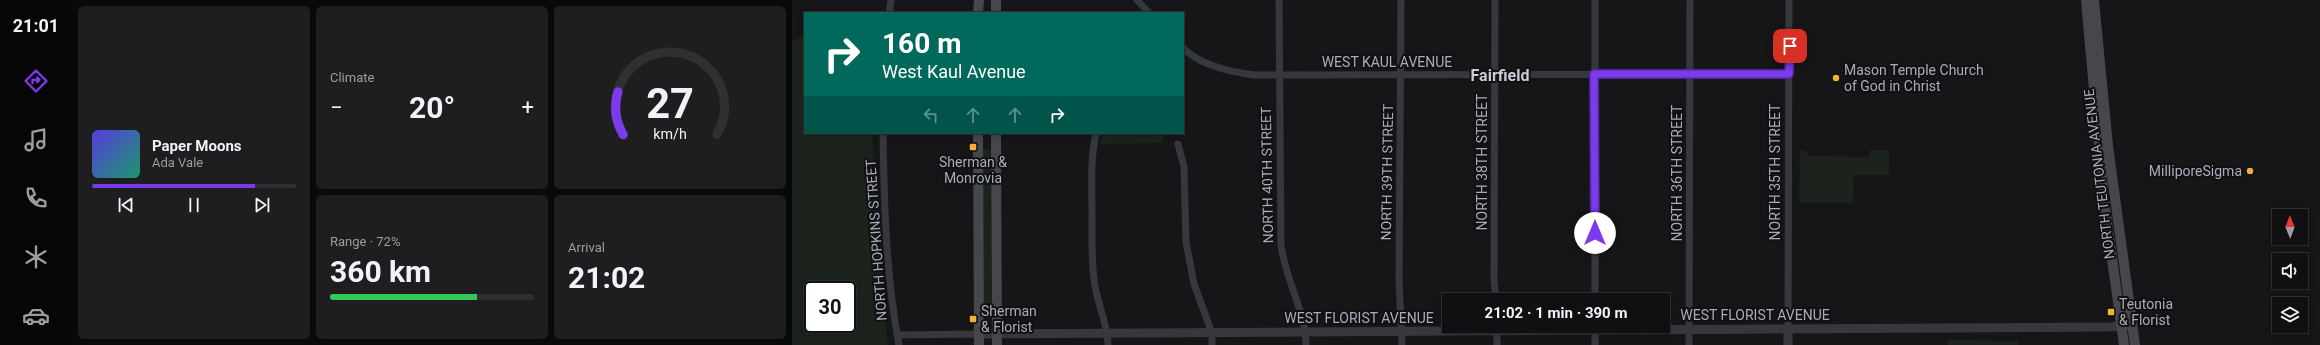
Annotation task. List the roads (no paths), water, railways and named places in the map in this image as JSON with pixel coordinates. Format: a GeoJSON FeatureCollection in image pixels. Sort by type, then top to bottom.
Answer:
{"type":"FeatureCollection","features":[{"type":"Feature","properties":{"kind":"main road"},"geometry":{"type":"LineString","coordinates":[[978,12],[979,0]]}},
{"type":"Feature","properties":{"kind":"main road"},"geometry":{"type":"LineString","coordinates":[[996,0],[996,12]]}},
{"type":"Feature","properties":{"kind":"main road","name":"NORTH TEUTONIA AVENUE"},"geometry":{"type":"LineString","coordinates":[[2086,0],[2104,201],[2124,345]]}},
{"type":"Feature","properties":{"kind":"main road","name":"NORTH TEUTONIA AVENUE"},"geometry":{"type":"LineString","coordinates":[[2094,0],[2106,127],[2135,345]]}},
{"type":"Feature","properties":{"kind":"main road"},"geometry":{"type":"LineString","coordinates":[[978,134],[979,345]]}},
{"type":"Feature","properties":{"kind":"main road"},"geometry":{"type":"LineString","coordinates":[[996,134],[997,345]]}},
{"type":"Feature","properties":{"kind":"street"},"geometry":{"type":"LineString","coordinates":[[889,12],[891,0]]}},
{"type":"Feature","properties":{"kind":"street"},"geometry":{"type":"LineString","coordinates":[[1136,0],[1148,12]]}},
{"type":"Feature","properties":{"kind":"street","name":"NORTH 40TH STREET"},"geometry":{"type":"LineString","coordinates":[[1279,0],[1278,75],[1281,245],[1283,263],[1306,332],[1306,345]]}},
{"type":"Feature","properties":{"kind":"street","name":"NORTH 39TH STREET"},"geometry":{"type":"LineString","coordinates":[[1401,0],[1399,281],[1402,345]]}},
{"type":"Feature","properties":{"kind":"street","name":"NORTH 38TH STREET"},"geometry":{"type":"LineString","coordinates":[[1495,0],[1494,279],[1495,293]]}},
{"type":"Feature","properties":{"kind":"street"},"geometry":{"type":"LineString","coordinates":[[1595,0],[1595,293]]}},
{"type":"Feature","properties":{"kind":"street","name":"NORTH 36TH STREET"},"geometry":{"type":"LineString","coordinates":[[1689,345],[1690,0]]}},
{"type":"Feature","properties":{"kind":"street","name":"NORTH 35TH STREET"},"geometry":{"type":"LineString","coordinates":[[1788,345],[1790,0]]}},
{"type":"Feature","properties":{"kind":"street","name":"WEST KAUL AVENUE"},"geometry":{"type":"LineString","coordinates":[[1184,49],[1196,57],[1229,71],[1254,75],[1401,75],[1495,73],[1789,74]]}},
{"type":"Feature","properties":{"kind":"street","name":"NORTH HOPKINS STREET"},"geometry":{"type":"LineString","coordinates":[[883,134],[885,215],[899,345]]}},
{"type":"Feature","properties":{"kind":"street"},"geometry":{"type":"LineString","coordinates":[[1096,134],[1092,179],[1093,268],[1095,287],[1108,333],[1108,345]]}},
{"type":"Feature","properties":{"kind":"street"},"geometry":{"type":"LineString","coordinates":[[1178,144],[1184,167],[1186,242],[1194,284],[1212,333],[1212,345]]}},
{"type":"Feature","properties":{"kind":"street","name":"WEST FLORIST AVENUE"},"geometry":{"type":"LineString","coordinates":[[1670,329],[2132,325]]}},
{"type":"Feature","properties":{"kind":"street","name":"WEST FLORIST AVENUE"},"geometry":{"type":"LineString","coordinates":[[897,335],[1442,330]]}},
{"type":"Feature","properties":{"kind":"street"},"geometry":{"type":"LineString","coordinates":[[1497,333],[1497,345]]}},
{"type":"Feature","properties":{"kind":"street"},"geometry":{"type":"LineString","coordinates":[[1595,333],[1595,345]]}},
{"type":"Feature","properties":{"kind":"place","name":"Mason Temple Church of God in Christ"},"geometry":{"type":"Point","coordinates":[1836,78]}},
{"type":"Feature","properties":{"kind":"place","name":"Sherman & Monrovia"},"geometry":{"type":"Point","coordinates":[973,147]}},
{"type":"Feature","properties":{"kind":"place","name":"MilliporeSigma"},"geometry":{"type":"Point","coordinates":[2250,171]}},
{"type":"Feature","properties":{"kind":"place","name":"Teutonia & Florist"},"geometry":{"type":"Point","coordinates":[2111,312]}},
{"type":"Feature","properties":{"kind":"place","name":"Sherman & Florist"},"geometry":{"type":"Point","coordinates":[973,319]}},
{"type":"Feature","properties":{"kind":"district","name":"Fairfield"},"geometry":{"type":"Point","coordinates":[1500,75]}}]}
